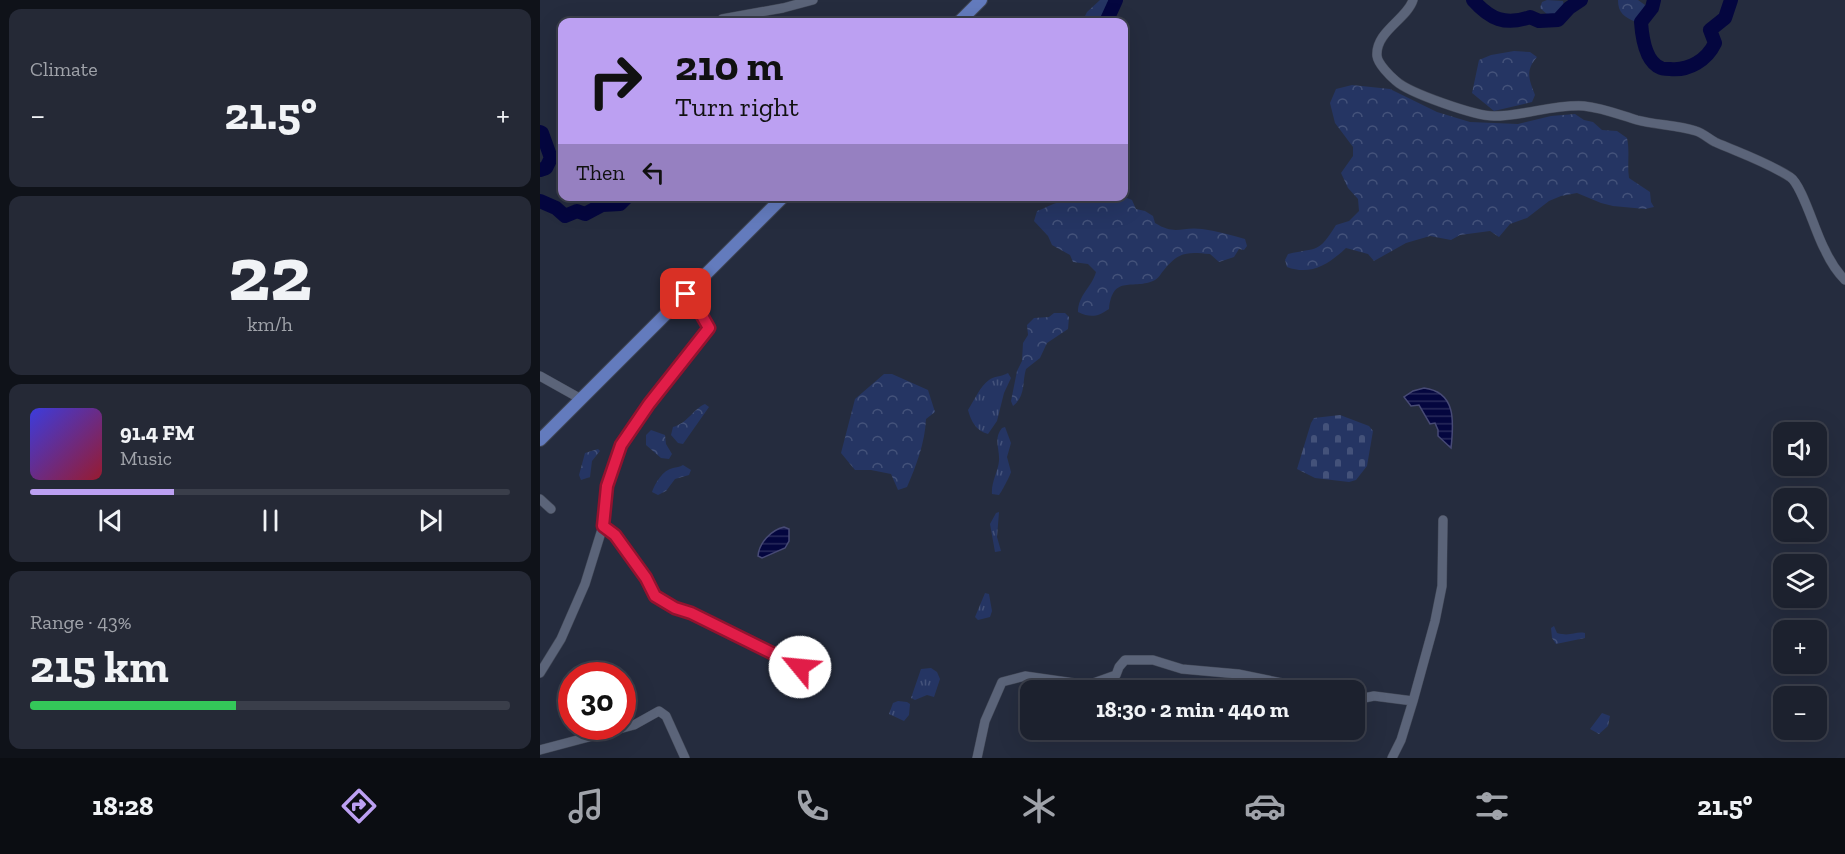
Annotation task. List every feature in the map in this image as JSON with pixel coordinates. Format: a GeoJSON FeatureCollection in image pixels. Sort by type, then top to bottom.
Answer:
{"type":"FeatureCollection","features":[{"type":"Feature","properties":{"kind":"main road"},"geometry":{"type":"LineString","coordinates":[[963,18],[981,0]]}},
{"type":"Feature","properties":{"kind":"main road"},"geometry":{"type":"LineString","coordinates":[[540,440],[779,201]]}},
{"type":"Feature","properties":{"kind":"street"},"geometry":{"type":"LineString","coordinates":[[728,18],[813,0]]}},
{"type":"Feature","properties":{"kind":"street"},"geometry":{"type":"LineString","coordinates":[[1413,0],[1411,7],[1389,29],[1379,44],[1377,52],[1378,60],[1396,81],[1407,88],[1468,112],[1491,116],[1508,116],[1584,106],[1638,120],[1697,131],[1792,178],[1824,249],[1845,280]]}},
{"type":"Feature","properties":{"kind":"street"},"geometry":{"type":"LineString","coordinates":[[540,673],[568,625],[585,584],[603,526],[607,486],[621,445],[649,404],[709,328],[697,307],[686,294]]}},
{"type":"Feature","properties":{"kind":"street"},"geometry":{"type":"LineString","coordinates":[[540,376],[581,399]]}},
{"type":"Feature","properties":{"kind":"street"},"geometry":{"type":"LineString","coordinates":[[540,499],[551,509]]}},
{"type":"Feature","properties":{"kind":"street"},"geometry":{"type":"LineString","coordinates":[[1392,758],[1401,740],[1435,621],[1442,586],[1443,520]]}},
{"type":"Feature","properties":{"kind":"street"},"geometry":{"type":"LineString","coordinates":[[603,526],[615,535],[646,578],[655,596],[675,608],[691,613],[800,667]]}},
{"type":"Feature","properties":{"kind":"street"},"geometry":{"type":"LineString","coordinates":[[1102,680],[1116,675],[1125,660],[1152,660],[1182,669],[1238,674],[1268,680]]}},
{"type":"Feature","properties":{"kind":"street"},"geometry":{"type":"LineString","coordinates":[[977,758],[985,721],[1002,682],[1025,676],[1053,680]]}},
{"type":"Feature","properties":{"kind":"street"},"geometry":{"type":"LineString","coordinates":[[1365,698],[1374,696],[1413,701]]}},
{"type":"Feature","properties":{"kind":"street"},"geometry":{"type":"LineString","coordinates":[[540,750],[634,725],[659,711],[666,716],[685,758]]}},
{"type":"Feature","properties":{"kind":"green space"},"geometry":{"type":"Polygon","coordinates":[[[1100,0],[1108,0],[1110,3],[1101,18],[1084,18],[1100,0]]]}},
{"type":"Feature","properties":{"kind":"green space"},"geometry":{"type":"Polygon","coordinates":[[[1618,0],[1638,0],[1645,5],[1636,22],[1622,14],[1618,0]]]}},
{"type":"Feature","properties":{"kind":"green space"},"geometry":{"type":"Polygon","coordinates":[[[1563,1],[1563,8],[1556,16],[1548,15],[1540,8],[1542,2],[1563,1]]]}},
{"type":"Feature","properties":{"kind":"green space"},"geometry":{"type":"Polygon","coordinates":[[[1514,51],[1530,52],[1537,57],[1529,75],[1535,95],[1532,102],[1494,111],[1472,93],[1479,60],[1491,55],[1514,51]]]}},
{"type":"Feature","properties":{"kind":"green space"},"geometry":{"type":"Polygon","coordinates":[[[1352,85],[1390,89],[1437,112],[1470,122],[1518,124],[1551,116],[1575,114],[1584,120],[1593,122],[1602,130],[1617,131],[1627,138],[1629,178],[1650,192],[1654,207],[1645,209],[1613,206],[1577,193],[1549,201],[1527,218],[1510,224],[1499,237],[1490,231],[1460,235],[1451,240],[1430,236],[1406,243],[1374,261],[1368,254],[1346,248],[1319,267],[1304,270],[1287,267],[1285,260],[1288,254],[1321,245],[1336,225],[1349,221],[1359,211],[1358,199],[1348,188],[1341,173],[1353,156],[1353,147],[1335,123],[1330,103],[1336,89],[1352,85]]]}},
{"type":"Feature","properties":{"kind":"green space"},"geometry":{"type":"Polygon","coordinates":[[[1128,198],[1132,200],[1136,209],[1153,216],[1155,223],[1162,227],[1174,230],[1195,228],[1218,232],[1245,239],[1247,246],[1244,250],[1239,249],[1234,257],[1219,262],[1210,254],[1190,253],[1179,256],[1156,279],[1147,283],[1120,287],[1111,298],[1109,309],[1090,316],[1078,312],[1083,296],[1096,272],[1088,264],[1073,262],[1070,255],[1052,245],[1048,236],[1034,221],[1037,211],[1063,201],[1128,201],[1128,198]]]}},
{"type":"Feature","properties":{"kind":"green space"},"geometry":{"type":"Polygon","coordinates":[[[1054,313],[1065,313],[1069,317],[1068,329],[1047,343],[1040,358],[1026,369],[1022,393],[1013,406],[1011,401],[1017,371],[1022,361],[1023,343],[1028,335],[1027,325],[1034,318],[1049,317],[1054,313]]]}},
{"type":"Feature","properties":{"kind":"green space"},"geometry":{"type":"Polygon","coordinates":[[[1008,373],[1011,378],[1004,393],[997,421],[988,434],[984,433],[975,425],[968,410],[986,383],[1008,373]]]}},
{"type":"Feature","properties":{"kind":"green space"},"geometry":{"type":"Polygon","coordinates":[[[884,374],[892,374],[928,390],[935,412],[926,419],[922,446],[907,487],[898,490],[891,474],[855,470],[841,453],[855,399],[884,374]]]}},
{"type":"Feature","properties":{"kind":"green space"},"geometry":{"type":"Polygon","coordinates":[[[705,404],[709,407],[683,444],[678,443],[671,435],[673,427],[705,404]]]}},
{"type":"Feature","properties":{"kind":"green space"},"geometry":{"type":"Polygon","coordinates":[[[1340,415],[1369,426],[1373,431],[1367,466],[1356,480],[1349,482],[1315,478],[1297,469],[1314,418],[1340,415]]]}},
{"type":"Feature","properties":{"kind":"green space"},"geometry":{"type":"Polygon","coordinates":[[[1005,427],[1011,443],[1007,457],[1011,472],[999,495],[992,494],[992,490],[999,461],[998,436],[1005,427]]]}},
{"type":"Feature","properties":{"kind":"green space"},"geometry":{"type":"Polygon","coordinates":[[[651,430],[665,435],[666,444],[672,454],[669,459],[661,458],[646,445],[646,435],[651,430]]]}},
{"type":"Feature","properties":{"kind":"green space"},"geometry":{"type":"Polygon","coordinates":[[[598,449],[600,451],[592,461],[590,477],[581,480],[579,475],[585,453],[598,449]]]}},
{"type":"Feature","properties":{"kind":"green space"},"geometry":{"type":"Polygon","coordinates":[[[683,465],[691,470],[689,475],[675,479],[666,491],[658,495],[652,492],[657,481],[666,471],[683,465]]]}},
{"type":"Feature","properties":{"kind":"green space"},"geometry":{"type":"Polygon","coordinates":[[[999,512],[997,537],[1001,551],[995,552],[990,524],[999,512]]]}},
{"type":"Feature","properties":{"kind":"green space"},"geometry":{"type":"Polygon","coordinates":[[[985,593],[989,594],[992,611],[990,617],[978,620],[975,617],[985,593]]]}},
{"type":"Feature","properties":{"kind":"green space"},"geometry":{"type":"Polygon","coordinates":[[[1554,626],[1557,633],[1585,633],[1585,638],[1556,644],[1552,638],[1551,628],[1554,626]]]}},
{"type":"Feature","properties":{"kind":"green space"},"geometry":{"type":"Polygon","coordinates":[[[931,668],[937,672],[940,679],[934,697],[927,695],[915,700],[911,698],[921,669],[931,668]]]}},
{"type":"Feature","properties":{"kind":"green space"},"geometry":{"type":"Polygon","coordinates":[[[898,701],[910,704],[909,715],[904,721],[889,714],[893,703],[898,701]]]}},
{"type":"Feature","properties":{"kind":"green space"},"geometry":{"type":"Polygon","coordinates":[[[1602,713],[1610,716],[1608,726],[1599,734],[1590,729],[1602,713]]]}},
{"type":"Feature","properties":{"kind":"shaded area"},"geometry":{"type":"Polygon","coordinates":[[[1424,388],[1442,395],[1451,409],[1453,428],[1451,448],[1438,436],[1435,423],[1430,424],[1419,405],[1411,406],[1404,397],[1424,388]]]}},
{"type":"Feature","properties":{"kind":"shaded area"},"geometry":{"type":"Polygon","coordinates":[[[784,527],[789,529],[789,541],[785,548],[762,558],[758,556],[767,538],[784,527]]]}},
{"type":"Feature","properties":{"kind":"waterway"},"geometry":{"type":"LineString","coordinates":[[1108,18],[1116,0]]}},
{"type":"Feature","properties":{"kind":"waterway"},"geometry":{"type":"LineString","coordinates":[[1473,0],[1492,16],[1505,21],[1530,17],[1539,21],[1558,20],[1569,8],[1581,0]]}},
{"type":"Feature","properties":{"kind":"waterway"},"geometry":{"type":"LineString","coordinates":[[1654,0],[1652,8],[1641,22],[1642,34],[1651,60],[1663,69],[1684,68],[1697,63],[1707,55],[1715,43],[1710,30],[1725,18],[1731,0]]}},
{"type":"Feature","properties":{"kind":"waterway"},"geometry":{"type":"LineString","coordinates":[[540,132],[551,158],[546,168],[540,170]]}},
{"type":"Feature","properties":{"kind":"waterway"},"geometry":{"type":"LineString","coordinates":[[540,201],[556,208],[565,216],[577,211],[585,214],[602,205],[620,204],[623,201]]}},
{"type":"Feature","properties":{"kind":"route"},"geometry":{"type":"LineString","coordinates":[[686,294],[697,307],[709,328],[649,404],[621,445],[607,486],[603,526],[615,535],[646,578],[655,596],[675,608],[691,613],[800,667]]}}]}
